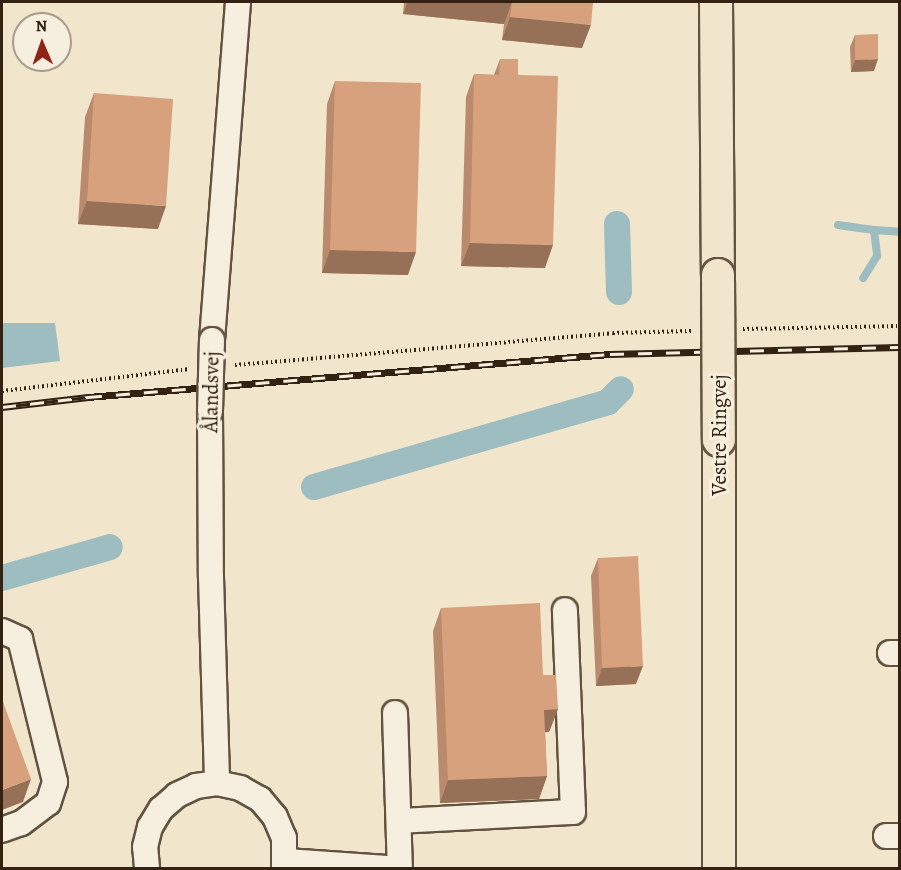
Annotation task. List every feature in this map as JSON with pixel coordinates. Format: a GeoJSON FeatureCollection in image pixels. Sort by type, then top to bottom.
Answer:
{"type":"FeatureCollection","features":[{"type":"Feature","properties":{"kind":"main road","name":"Vestre Ringvej"},"geometry":{"type":"LineString","coordinates":[[716,2],[719,855]]}},
{"type":"Feature","properties":{"kind":"street","name":"Ålandsvej"},"geometry":{"type":"LineString","coordinates":[[217,783],[210,577],[210,411],[212,340],[238,2]]}},
{"type":"Feature","properties":{"kind":"street"},"geometry":{"type":"LineString","coordinates":[[399,821],[573,812],[566,610]]}},
{"type":"Feature","properties":{"kind":"street"},"geometry":{"type":"LineString","coordinates":[[2,631],[20,639],[55,782],[48,803],[21,823],[2,830]]}},
{"type":"Feature","properties":{"kind":"street"},"geometry":{"type":"LineString","coordinates":[[395,713],[400,868]]}},
{"type":"Feature","properties":{"kind":"street"},"geometry":{"type":"LineString","coordinates":[[146,868],[148,837],[161,809],[177,795],[196,786],[217,783],[240,788],[250,793],[260,799],[276,817],[284,838],[285,865],[387,868]]}},
{"type":"Feature","properties":{"kind":"path"},"geometry":{"type":"LineString","coordinates":[[737,330],[900,326]]}},
{"type":"Feature","properties":{"kind":"path"},"geometry":{"type":"LineString","coordinates":[[227,366],[613,333],[692,331]]}},
{"type":"Feature","properties":{"kind":"path"},"geometry":{"type":"LineString","coordinates":[[2,391],[192,368]]}},
{"type":"Feature","properties":{"kind":"water"},"geometry":{"type":"Polygon","coordinates":[[[2,323],[55,323],[60,361],[2,368],[2,323]]]}},
{"type":"Feature","properties":{"kind":"building"},"geometry":{"type":"Polygon","coordinates":[[[512,2],[593,2],[591,25],[510,17],[512,2]]]}},
{"type":"Feature","properties":{"kind":"building"},"geometry":{"type":"Polygon","coordinates":[[[878,34],[878,59],[855,60],[855,35],[878,34]]]}},
{"type":"Feature","properties":{"kind":"building"},"geometry":{"type":"Polygon","coordinates":[[[500,59],[518,59],[518,75],[558,76],[553,245],[470,243],[474,74],[499,75],[500,59]]]}},
{"type":"Feature","properties":{"kind":"building"},"geometry":{"type":"Polygon","coordinates":[[[335,81],[421,83],[416,252],[330,250],[335,81]]]}},
{"type":"Feature","properties":{"kind":"building"},"geometry":{"type":"Polygon","coordinates":[[[94,93],[173,99],[166,206],[87,201],[94,93]]]}},
{"type":"Feature","properties":{"kind":"building"},"geometry":{"type":"Polygon","coordinates":[[[638,556],[643,666],[602,668],[598,558],[638,556]]]}},
{"type":"Feature","properties":{"kind":"building"},"geometry":{"type":"Polygon","coordinates":[[[540,603],[543,675],[556,675],[558,709],[544,710],[547,776],[448,780],[441,608],[540,603]]]}},
{"type":"Feature","properties":{"kind":"building"},"geometry":{"type":"Polygon","coordinates":[[[2,699],[31,779],[2,790],[2,699]]]}},
{"type":"Feature","properties":{"kind":"waterway"},"geometry":{"type":"LineString","coordinates":[[617,224],[619,292]]}},
{"type":"Feature","properties":{"kind":"waterway"},"geometry":{"type":"LineString","coordinates":[[838,225],[874,230],[877,256],[863,278]]}},
{"type":"Feature","properties":{"kind":"waterway"},"geometry":{"type":"LineString","coordinates":[[874,230],[900,232]]}},
{"type":"Feature","properties":{"kind":"waterway"},"geometry":{"type":"LineString","coordinates":[[314,487],[608,402],[621,389]]}},
{"type":"Feature","properties":{"kind":"waterway"},"geometry":{"type":"LineString","coordinates":[[2,578],[110,547]]}},
{"type":"Feature","properties":{"kind":"railway"},"geometry":{"type":"LineString","coordinates":[[2,407],[88,397],[610,354],[900,347]]}}]}
